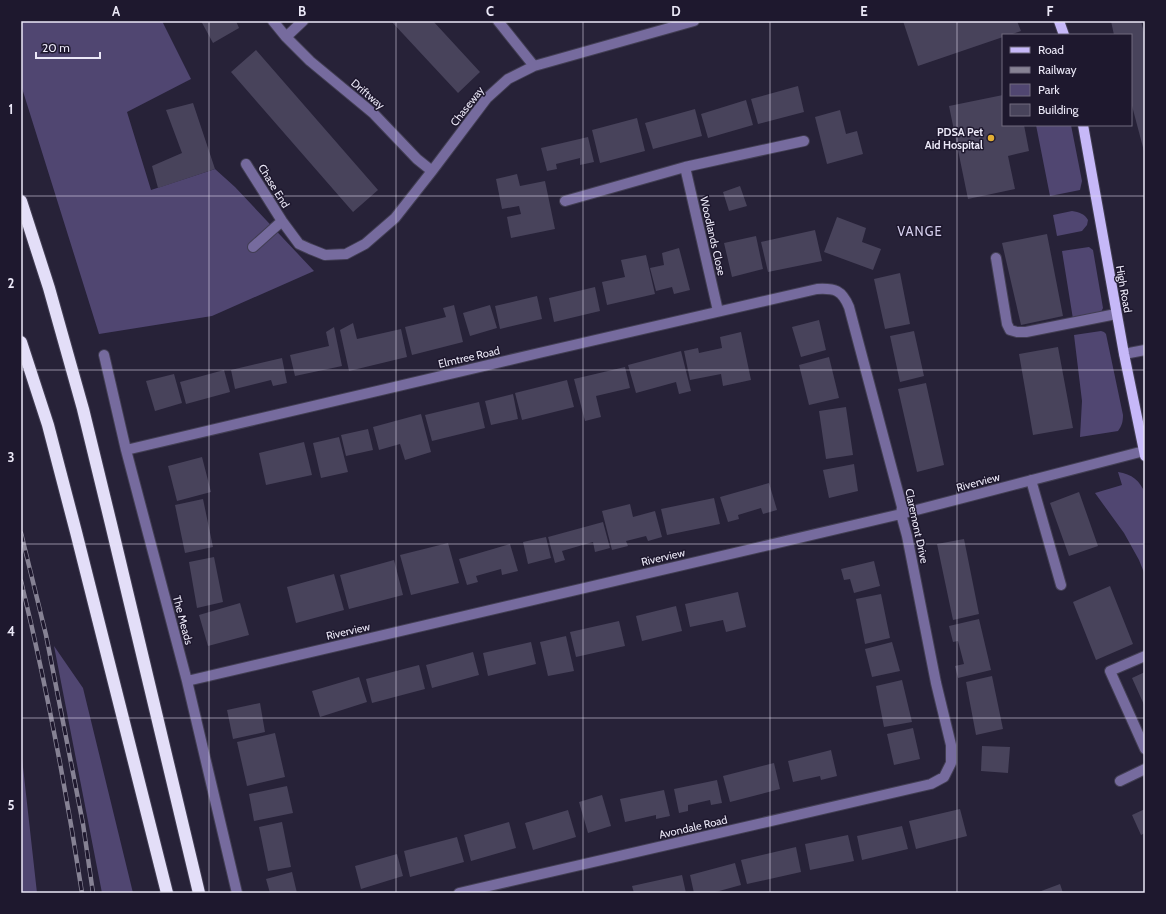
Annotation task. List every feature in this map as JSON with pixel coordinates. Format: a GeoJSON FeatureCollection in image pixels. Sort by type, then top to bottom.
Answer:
{"type":"FeatureCollection","features":[{"type":"Feature","properties":{"kind":"highway"},"geometry":{"type":"LineString","coordinates":[[21,201],[49,288],[83,409],[199,893]]}},
{"type":"Feature","properties":{"kind":"highway"},"geometry":{"type":"LineString","coordinates":[[21,342],[50,433],[167,893]]}},
{"type":"Feature","properties":{"kind":"main road"},"geometry":{"type":"LineString","coordinates":[[1059,21],[1064,34]]}},
{"type":"Feature","properties":{"kind":"main road","name":"High Road"},"geometry":{"type":"LineString","coordinates":[[1083,126],[1116,314],[1144,454]]}},
{"type":"Feature","properties":{"kind":"street","name":"Driftway"},"geometry":{"type":"LineString","coordinates":[[273,21],[286,37],[310,61],[374,114],[417,159],[432,171]]}},
{"type":"Feature","properties":{"kind":"street"},"geometry":{"type":"LineString","coordinates":[[286,37],[303,21]]}},
{"type":"Feature","properties":{"kind":"street"},"geometry":{"type":"LineString","coordinates":[[498,21],[534,66]]}},
{"type":"Feature","properties":{"kind":"street","name":"Chaseway"},"geometry":{"type":"LineString","coordinates":[[299,244],[325,255],[346,254],[364,244],[395,218],[487,98],[508,79],[534,66],[663,25],[694,21]]}},
{"type":"Feature","properties":{"kind":"street"},"geometry":{"type":"LineString","coordinates":[[565,201],[685,167],[804,141]]}},
{"type":"Feature","properties":{"kind":"street","name":"Chase End"},"geometry":{"type":"LineString","coordinates":[[246,164],[282,221],[299,244]]}},
{"type":"Feature","properties":{"kind":"street","name":"Woodlands Close"},"geometry":{"type":"LineString","coordinates":[[685,167],[718,311]]}},
{"type":"Feature","properties":{"kind":"street","name":"Chase End"},"geometry":{"type":"LineString","coordinates":[[253,247],[282,221]]}},
{"type":"Feature","properties":{"kind":"street"},"geometry":{"type":"LineString","coordinates":[[996,258],[1007,324],[1010,330],[1026,332],[1116,314]]}},
{"type":"Feature","properties":{"kind":"street","name":"Elmtree Road"},"geometry":{"type":"LineString","coordinates":[[126,450],[818,288]]}},
{"type":"Feature","properties":{"kind":"street","name":"Claremont Drive"},"geometry":{"type":"LineString","coordinates":[[818,288],[829,288],[838,291],[845,298],[849,307],[902,507],[901,514],[936,683],[951,745],[950,763],[944,777],[932,784]]}},
{"type":"Feature","properties":{"kind":"street"},"geometry":{"type":"LineString","coordinates":[[1124,354],[1145,350]]}},
{"type":"Feature","properties":{"kind":"street","name":"The Meads"},"geometry":{"type":"LineString","coordinates":[[104,355],[126,450],[187,681],[237,893]]}},
{"type":"Feature","properties":{"kind":"street","name":"Riverview"},"geometry":{"type":"LineString","coordinates":[[187,681],[901,514],[1031,480],[1144,454]]}},
{"type":"Feature","properties":{"kind":"street"},"geometry":{"type":"LineString","coordinates":[[1031,480],[1061,585]]}},
{"type":"Feature","properties":{"kind":"street"},"geometry":{"type":"LineString","coordinates":[[1145,656],[1110,671],[1145,749]]}},
{"type":"Feature","properties":{"kind":"street"},"geometry":{"type":"LineString","coordinates":[[1120,781],[1145,769]]}},
{"type":"Feature","properties":{"kind":"street","name":"Avondale Road"},"geometry":{"type":"LineString","coordinates":[[459,893],[932,784]]}},
{"type":"Feature","properties":{"kind":"green space"},"geometry":{"type":"Polygon","coordinates":[[[21,21],[162,21],[191,79],[127,112],[151,190],[215,169],[235,187],[314,271],[212,316],[99,334],[21,85],[21,21]]]}},
{"type":"Feature","properties":{"kind":"green space"},"geometry":{"type":"Polygon","coordinates":[[[1036,126],[1071,126],[1082,181],[1080,190],[1050,196],[1036,126]]]}},
{"type":"Feature","properties":{"kind":"green space"},"geometry":{"type":"Polygon","coordinates":[[[1072,211],[1085,216],[1088,220],[1087,225],[1082,231],[1057,236],[1053,215],[1072,211]]]}},
{"type":"Feature","properties":{"kind":"green space"},"geometry":{"type":"Polygon","coordinates":[[[1089,247],[1093,250],[1103,308],[1100,314],[1073,319],[1062,251],[1089,247]]]}},
{"type":"Feature","properties":{"kind":"green space"},"geometry":{"type":"Polygon","coordinates":[[[1101,331],[1106,334],[1123,415],[1122,421],[1118,431],[1080,437],[1082,401],[1074,335],[1101,331]]]}},
{"type":"Feature","properties":{"kind":"green space"},"geometry":{"type":"Polygon","coordinates":[[[1118,472],[1127,474],[1135,479],[1141,485],[1145,493],[1145,575],[1139,560],[1124,533],[1095,493],[1122,485],[1118,472]]]}},
{"type":"Feature","properties":{"kind":"green space"},"geometry":{"type":"Polygon","coordinates":[[[54,646],[83,688],[133,893],[102,893],[54,646]]]}},
{"type":"Feature","properties":{"kind":"green space"},"geometry":{"type":"Polygon","coordinates":[[[21,749],[37,893],[21,893],[21,749]]]}},
{"type":"Feature","properties":{"kind":"building"},"geometry":{"type":"Polygon","coordinates":[[[201,21],[236,21],[239,28],[213,43],[201,21]]]}},
{"type":"Feature","properties":{"kind":"building"},"geometry":{"type":"Polygon","coordinates":[[[391,21],[433,21],[480,72],[458,93],[391,21]]]}},
{"type":"Feature","properties":{"kind":"building"},"geometry":{"type":"Polygon","coordinates":[[[903,21],[1017,21],[1021,31],[1013,34],[1002,34],[1002,37],[918,66],[903,21]]]}},
{"type":"Feature","properties":{"kind":"building"},"geometry":{"type":"Polygon","coordinates":[[[1111,21],[1141,21],[1145,36],[1145,155],[1132,106],[1132,34],[1114,34],[1111,21]]]}},
{"type":"Feature","properties":{"kind":"building"},"geometry":{"type":"Polygon","coordinates":[[[256,50],[378,190],[353,212],[231,72],[256,50]]]}},
{"type":"Feature","properties":{"kind":"building"},"geometry":{"type":"Polygon","coordinates":[[[798,86],[804,112],[758,124],[751,99],[798,86]]]}},
{"type":"Feature","properties":{"kind":"building","name":"PDSA Pet Aid Hospital"},"geometry":{"type":"Polygon","coordinates":[[[1002,95],[1002,126],[1024,126],[1029,151],[1008,156],[1015,189],[968,199],[949,106],[1002,95]]]}},
{"type":"Feature","properties":{"kind":"building"},"geometry":{"type":"Polygon","coordinates":[[[746,100],[753,125],[708,138],[701,114],[746,100]]]}},
{"type":"Feature","properties":{"kind":"building"},"geometry":{"type":"Polygon","coordinates":[[[193,103],[215,169],[158,188],[152,166],[182,153],[166,110],[193,103]]]}},
{"type":"Feature","properties":{"kind":"building"},"geometry":{"type":"Polygon","coordinates":[[[695,109],[702,136],[653,149],[645,123],[695,109]]]}},
{"type":"Feature","properties":{"kind":"building"},"geometry":{"type":"Polygon","coordinates":[[[840,110],[846,134],[857,131],[863,154],[827,164],[815,117],[840,110]]]}},
{"type":"Feature","properties":{"kind":"building"},"geometry":{"type":"Polygon","coordinates":[[[637,118],[645,151],[600,163],[592,130],[637,118]]]}},
{"type":"Feature","properties":{"kind":"building"},"geometry":{"type":"Polygon","coordinates":[[[588,137],[594,162],[580,165],[580,158],[556,164],[557,169],[547,171],[541,148],[588,137]]]}},
{"type":"Feature","properties":{"kind":"building"},"geometry":{"type":"Polygon","coordinates":[[[517,174],[520,186],[545,181],[555,229],[511,238],[507,217],[521,214],[519,206],[502,209],[496,179],[517,174]]]}},
{"type":"Feature","properties":{"kind":"building"},"geometry":{"type":"Polygon","coordinates":[[[740,186],[747,206],[729,211],[723,192],[740,186]]]}},
{"type":"Feature","properties":{"kind":"building"},"geometry":{"type":"Polygon","coordinates":[[[837,217],[866,228],[862,242],[881,249],[873,270],[824,252],[837,217]]]}},
{"type":"Feature","properties":{"kind":"building"},"geometry":{"type":"Polygon","coordinates":[[[815,230],[822,261],[768,272],[761,242],[815,230]]]}},
{"type":"Feature","properties":{"kind":"building"},"geometry":{"type":"Polygon","coordinates":[[[1047,234],[1063,316],[1021,325],[1002,243],[1047,234]]]}},
{"type":"Feature","properties":{"kind":"building"},"geometry":{"type":"Polygon","coordinates":[[[756,236],[763,269],[732,277],[724,243],[756,236]]]}},
{"type":"Feature","properties":{"kind":"building"},"geometry":{"type":"Polygon","coordinates":[[[679,248],[690,290],[674,294],[672,287],[656,291],[650,268],[664,265],[662,253],[679,248]]]}},
{"type":"Feature","properties":{"kind":"building"},"geometry":{"type":"Polygon","coordinates":[[[646,255],[655,294],[607,305],[602,282],[625,277],[621,260],[646,255]]]}},
{"type":"Feature","properties":{"kind":"building"},"geometry":{"type":"Polygon","coordinates":[[[900,273],[910,324],[885,329],[874,279],[900,273]]]}},
{"type":"Feature","properties":{"kind":"building"},"geometry":{"type":"Polygon","coordinates":[[[595,287],[600,311],[554,322],[549,298],[595,287]]]}},
{"type":"Feature","properties":{"kind":"building"},"geometry":{"type":"Polygon","coordinates":[[[537,296],[542,319],[500,329],[495,306],[537,296]]]}},
{"type":"Feature","properties":{"kind":"building"},"geometry":{"type":"Polygon","coordinates":[[[454,305],[463,342],[412,355],[405,327],[446,317],[443,308],[454,305]]]}},
{"type":"Feature","properties":{"kind":"building"},"geometry":{"type":"Polygon","coordinates":[[[490,305],[497,328],[470,336],[463,313],[490,305]]]}},
{"type":"Feature","properties":{"kind":"building"},"geometry":{"type":"Polygon","coordinates":[[[819,320],[826,350],[801,357],[792,327],[819,320]]]}},
{"type":"Feature","properties":{"kind":"building"},"geometry":{"type":"Polygon","coordinates":[[[353,323],[357,339],[401,329],[407,357],[349,371],[340,330],[353,323]]]}},
{"type":"Feature","properties":{"kind":"building"},"geometry":{"type":"Polygon","coordinates":[[[334,327],[342,366],[295,376],[290,355],[329,346],[326,332],[334,327]]]}},
{"type":"Feature","properties":{"kind":"building"},"geometry":{"type":"Polygon","coordinates":[[[914,331],[924,376],[900,382],[890,336],[914,331]]]}},
{"type":"Feature","properties":{"kind":"building"},"geometry":{"type":"Polygon","coordinates":[[[741,332],[751,380],[723,386],[721,374],[690,380],[684,351],[698,348],[699,353],[722,348],[720,337],[741,332]]]}},
{"type":"Feature","properties":{"kind":"building"},"geometry":{"type":"Polygon","coordinates":[[[1058,347],[1073,428],[1033,435],[1019,354],[1058,347]]]}},
{"type":"Feature","properties":{"kind":"building"},"geometry":{"type":"Polygon","coordinates":[[[681,351],[691,391],[679,394],[676,382],[636,393],[628,365],[681,351]]]}},
{"type":"Feature","properties":{"kind":"building"},"geometry":{"type":"Polygon","coordinates":[[[829,357],[839,398],[809,405],[799,365],[829,357]]]}},
{"type":"Feature","properties":{"kind":"building"},"geometry":{"type":"Polygon","coordinates":[[[282,358],[287,383],[273,386],[271,380],[235,389],[231,370],[282,358]]]}},
{"type":"Feature","properties":{"kind":"building"},"geometry":{"type":"Polygon","coordinates":[[[625,367],[630,388],[596,396],[601,417],[585,421],[574,379],[625,367]]]}},
{"type":"Feature","properties":{"kind":"building"},"geometry":{"type":"Polygon","coordinates":[[[224,370],[230,392],[186,404],[180,382],[224,370]]]}},
{"type":"Feature","properties":{"kind":"building"},"geometry":{"type":"Polygon","coordinates":[[[174,374],[182,403],[155,411],[146,381],[174,374]]]}},
{"type":"Feature","properties":{"kind":"building"},"geometry":{"type":"Polygon","coordinates":[[[567,380],[574,407],[522,420],[515,393],[567,380]]]}},
{"type":"Feature","properties":{"kind":"building"},"geometry":{"type":"Polygon","coordinates":[[[926,383],[944,465],[917,472],[898,389],[926,383]]]}},
{"type":"Feature","properties":{"kind":"building"},"geometry":{"type":"Polygon","coordinates":[[[513,394],[518,419],[491,425],[485,401],[513,394]]]}},
{"type":"Feature","properties":{"kind":"building"},"geometry":{"type":"Polygon","coordinates":[[[479,402],[485,428],[432,441],[425,415],[479,402]]]}},
{"type":"Feature","properties":{"kind":"building"},"geometry":{"type":"Polygon","coordinates":[[[846,407],[853,455],[826,459],[819,411],[846,407]]]}},
{"type":"Feature","properties":{"kind":"building"},"geometry":{"type":"Polygon","coordinates":[[[421,414],[431,452],[405,460],[400,444],[379,450],[373,427],[421,414]]]}},
{"type":"Feature","properties":{"kind":"building"},"geometry":{"type":"Polygon","coordinates":[[[368,429],[373,450],[346,456],[341,435],[368,429]]]}},
{"type":"Feature","properties":{"kind":"building"},"geometry":{"type":"Polygon","coordinates":[[[339,437],[348,472],[321,478],[313,443],[339,437]]]}},
{"type":"Feature","properties":{"kind":"building"},"geometry":{"type":"Polygon","coordinates":[[[304,442],[312,475],[266,485],[259,453],[304,442]]]}},
{"type":"Feature","properties":{"kind":"building"},"geometry":{"type":"Polygon","coordinates":[[[202,457],[211,492],[177,501],[168,466],[202,457]]]}},
{"type":"Feature","properties":{"kind":"building"},"geometry":{"type":"Polygon","coordinates":[[[854,464],[858,491],[829,498],[823,470],[854,464]]]}},
{"type":"Feature","properties":{"kind":"building"},"geometry":{"type":"Polygon","coordinates":[[[769,483],[777,510],[763,514],[761,508],[738,515],[739,519],[728,522],[720,497],[769,483]]]}},
{"type":"Feature","properties":{"kind":"building"},"geometry":{"type":"Polygon","coordinates":[[[1079,492],[1098,546],[1069,556],[1050,503],[1079,492]]]}},
{"type":"Feature","properties":{"kind":"building"},"geometry":{"type":"Polygon","coordinates":[[[714,498],[720,524],[667,535],[661,509],[714,498]]]}},
{"type":"Feature","properties":{"kind":"building"},"geometry":{"type":"Polygon","coordinates":[[[203,499],[213,547],[185,553],[175,505],[203,499]]]}},
{"type":"Feature","properties":{"kind":"building"},"geometry":{"type":"Polygon","coordinates":[[[630,504],[633,517],[655,511],[662,537],[648,541],[646,536],[626,541],[628,546],[612,550],[602,511],[630,504]]]}},
{"type":"Feature","properties":{"kind":"building"},"geometry":{"type":"Polygon","coordinates":[[[603,522],[610,548],[595,552],[593,542],[562,551],[565,560],[555,563],[548,537],[603,522]]]}},
{"type":"Feature","properties":{"kind":"building"},"geometry":{"type":"Polygon","coordinates":[[[546,537],[551,558],[528,564],[523,542],[546,537]]]}},
{"type":"Feature","properties":{"kind":"building"},"geometry":{"type":"Polygon","coordinates":[[[964,539],[979,614],[953,620],[937,544],[964,539]]]}},
{"type":"Feature","properties":{"kind":"building"},"geometry":{"type":"Polygon","coordinates":[[[448,543],[459,583],[411,595],[400,555],[448,543]]]}},
{"type":"Feature","properties":{"kind":"building"},"geometry":{"type":"Polygon","coordinates":[[[510,544],[518,571],[502,575],[501,569],[476,576],[478,582],[467,585],[459,559],[510,544]]]}},
{"type":"Feature","properties":{"kind":"building"},"geometry":{"type":"Polygon","coordinates":[[[214,557],[223,602],[197,608],[189,562],[214,557]]]}},
{"type":"Feature","properties":{"kind":"building"},"geometry":{"type":"Polygon","coordinates":[[[394,560],[403,595],[349,609],[340,575],[394,560]]]}},
{"type":"Feature","properties":{"kind":"building"},"geometry":{"type":"Polygon","coordinates":[[[874,561],[880,586],[854,593],[850,579],[844,580],[841,569],[874,561]]]}},
{"type":"Feature","properties":{"kind":"building"},"geometry":{"type":"Polygon","coordinates":[[[334,574],[344,610],[296,623],[287,587],[334,574]]]}},
{"type":"Feature","properties":{"kind":"building"},"geometry":{"type":"Polygon","coordinates":[[[1110,586],[1133,644],[1096,660],[1073,602],[1110,586]]]}},
{"type":"Feature","properties":{"kind":"building"},"geometry":{"type":"Polygon","coordinates":[[[738,592],[746,627],[726,632],[723,620],[690,627],[685,604],[738,592]]]}},
{"type":"Feature","properties":{"kind":"building"},"geometry":{"type":"Polygon","coordinates":[[[881,594],[890,638],[865,644],[856,599],[881,594]]]}},
{"type":"Feature","properties":{"kind":"building"},"geometry":{"type":"Polygon","coordinates":[[[240,603],[249,635],[208,646],[199,615],[240,603]]]}},
{"type":"Feature","properties":{"kind":"building"},"geometry":{"type":"Polygon","coordinates":[[[676,606],[682,631],[642,641],[636,616],[676,606]]]}},
{"type":"Feature","properties":{"kind":"building"},"geometry":{"type":"Polygon","coordinates":[[[979,619],[991,670],[958,678],[955,666],[964,664],[958,641],[953,642],[949,626],[979,619]]]}},
{"type":"Feature","properties":{"kind":"building"},"geometry":{"type":"Polygon","coordinates":[[[619,621],[625,646],[576,657],[570,632],[619,621]]]}},
{"type":"Feature","properties":{"kind":"building"},"geometry":{"type":"Polygon","coordinates":[[[566,636],[574,671],[548,676],[540,642],[566,636]]]}},
{"type":"Feature","properties":{"kind":"building"},"geometry":{"type":"Polygon","coordinates":[[[531,642],[536,664],[488,676],[483,653],[531,642]]]}},
{"type":"Feature","properties":{"kind":"building"},"geometry":{"type":"Polygon","coordinates":[[[892,642],[900,671],[872,677],[865,649],[892,642]]]}},
{"type":"Feature","properties":{"kind":"building"},"geometry":{"type":"Polygon","coordinates":[[[473,652],[479,675],[432,688],[426,665],[473,652]]]}},
{"type":"Feature","properties":{"kind":"building"},"geometry":{"type":"Polygon","coordinates":[[[419,665],[425,689],[372,703],[366,679],[419,665]]]}},
{"type":"Feature","properties":{"kind":"building"},"geometry":{"type":"Polygon","coordinates":[[[1145,672],[1145,707],[1132,678],[1145,672]]]}},
{"type":"Feature","properties":{"kind":"building"},"geometry":{"type":"Polygon","coordinates":[[[992,676],[1003,729],[976,735],[966,682],[992,676]]]}},
{"type":"Feature","properties":{"kind":"building"},"geometry":{"type":"Polygon","coordinates":[[[359,677],[367,702],[320,717],[312,691],[359,677]]]}},
{"type":"Feature","properties":{"kind":"building"},"geometry":{"type":"Polygon","coordinates":[[[902,680],[912,722],[884,727],[876,686],[902,680]]]}},
{"type":"Feature","properties":{"kind":"building"},"geometry":{"type":"Polygon","coordinates":[[[260,703],[265,732],[233,739],[227,710],[260,703]]]}},
{"type":"Feature","properties":{"kind":"building"},"geometry":{"type":"Polygon","coordinates":[[[913,728],[920,759],[894,765],[887,734],[913,728]]]}},
{"type":"Feature","properties":{"kind":"building"},"geometry":{"type":"Polygon","coordinates":[[[275,733],[285,777],[247,786],[237,742],[275,733]]]}},
{"type":"Feature","properties":{"kind":"building"},"geometry":{"type":"Polygon","coordinates":[[[982,746],[1010,747],[1008,773],[981,771],[982,746]]]}},
{"type":"Feature","properties":{"kind":"building"},"geometry":{"type":"Polygon","coordinates":[[[831,750],[837,776],[821,780],[820,776],[793,782],[788,761],[831,750]]]}},
{"type":"Feature","properties":{"kind":"building"},"geometry":{"type":"Polygon","coordinates":[[[774,763],[780,789],[730,802],[723,776],[774,763]]]}},
{"type":"Feature","properties":{"kind":"building"},"geometry":{"type":"Polygon","coordinates":[[[717,780],[722,803],[711,805],[710,800],[688,805],[688,811],[679,813],[674,789],[717,780]]]}},
{"type":"Feature","properties":{"kind":"building"},"geometry":{"type":"Polygon","coordinates":[[[287,786],[293,813],[254,821],[249,794],[287,786]]]}},
{"type":"Feature","properties":{"kind":"building"},"geometry":{"type":"Polygon","coordinates":[[[664,790],[670,816],[656,819],[656,815],[625,822],[620,799],[664,790]]]}},
{"type":"Feature","properties":{"kind":"building"},"geometry":{"type":"Polygon","coordinates":[[[602,795],[611,826],[588,833],[579,802],[602,795]]]}},
{"type":"Feature","properties":{"kind":"building"},"geometry":{"type":"Polygon","coordinates":[[[960,809],[967,836],[916,849],[909,821],[960,809]]]}},
{"type":"Feature","properties":{"kind":"building"},"geometry":{"type":"Polygon","coordinates":[[[1145,809],[1145,833],[1141,835],[1132,815],[1145,809]]]}},
{"type":"Feature","properties":{"kind":"building"},"geometry":{"type":"Polygon","coordinates":[[[568,810],[576,837],[533,850],[525,823],[568,810]]]}},
{"type":"Feature","properties":{"kind":"building"},"geometry":{"type":"Polygon","coordinates":[[[282,822],[291,867],[268,871],[259,827],[282,822]]]}},
{"type":"Feature","properties":{"kind":"building"},"geometry":{"type":"Polygon","coordinates":[[[509,822],[516,848],[471,861],[464,835],[509,822]]]}},
{"type":"Feature","properties":{"kind":"building"},"geometry":{"type":"Polygon","coordinates":[[[902,826],[908,849],[862,860],[857,836],[902,826]]]}},
{"type":"Feature","properties":{"kind":"building"},"geometry":{"type":"Polygon","coordinates":[[[848,835],[854,861],[810,870],[805,844],[848,835]]]}},
{"type":"Feature","properties":{"kind":"building"},"geometry":{"type":"Polygon","coordinates":[[[457,837],[464,862],[410,877],[404,851],[457,837]]]}},
{"type":"Feature","properties":{"kind":"building"},"geometry":{"type":"Polygon","coordinates":[[[796,847],[801,872],[747,884],[741,860],[796,847]]]}},
{"type":"Feature","properties":{"kind":"building"},"geometry":{"type":"Polygon","coordinates":[[[397,854],[403,876],[361,889],[355,866],[397,854]]]}},
{"type":"Feature","properties":{"kind":"building"},"geometry":{"type":"Polygon","coordinates":[[[735,863],[741,885],[712,893],[694,893],[690,875],[735,863]]]}},
{"type":"Feature","properties":{"kind":"building"},"geometry":{"type":"Polygon","coordinates":[[[292,872],[297,893],[270,893],[266,879],[292,872]]]}},
{"type":"Feature","properties":{"kind":"building"},"geometry":{"type":"Polygon","coordinates":[[[682,875],[686,893],[634,893],[632,886],[682,875]]]}},
{"type":"Feature","properties":{"kind":"building"},"geometry":{"type":"Polygon","coordinates":[[[1060,884],[1063,893],[1036,893],[1060,884]]]}},
{"type":"Feature","properties":{"kind":"railway"},"geometry":{"type":"LineString","coordinates":[[21,533],[46,635],[83,824],[93,893]]}},
{"type":"Feature","properties":{"kind":"railway"},"geometry":{"type":"LineString","coordinates":[[21,581],[55,736],[82,893]]}},
{"type":"Feature","properties":{"kind":"place","name":"PDSA Pet Aid Hospital"},"geometry":{"type":"Point","coordinates":[991,138]}},
{"type":"Feature","properties":{"kind":"district","name":"VANGE"},"geometry":{"type":"Point","coordinates":[920,231]}}]}
